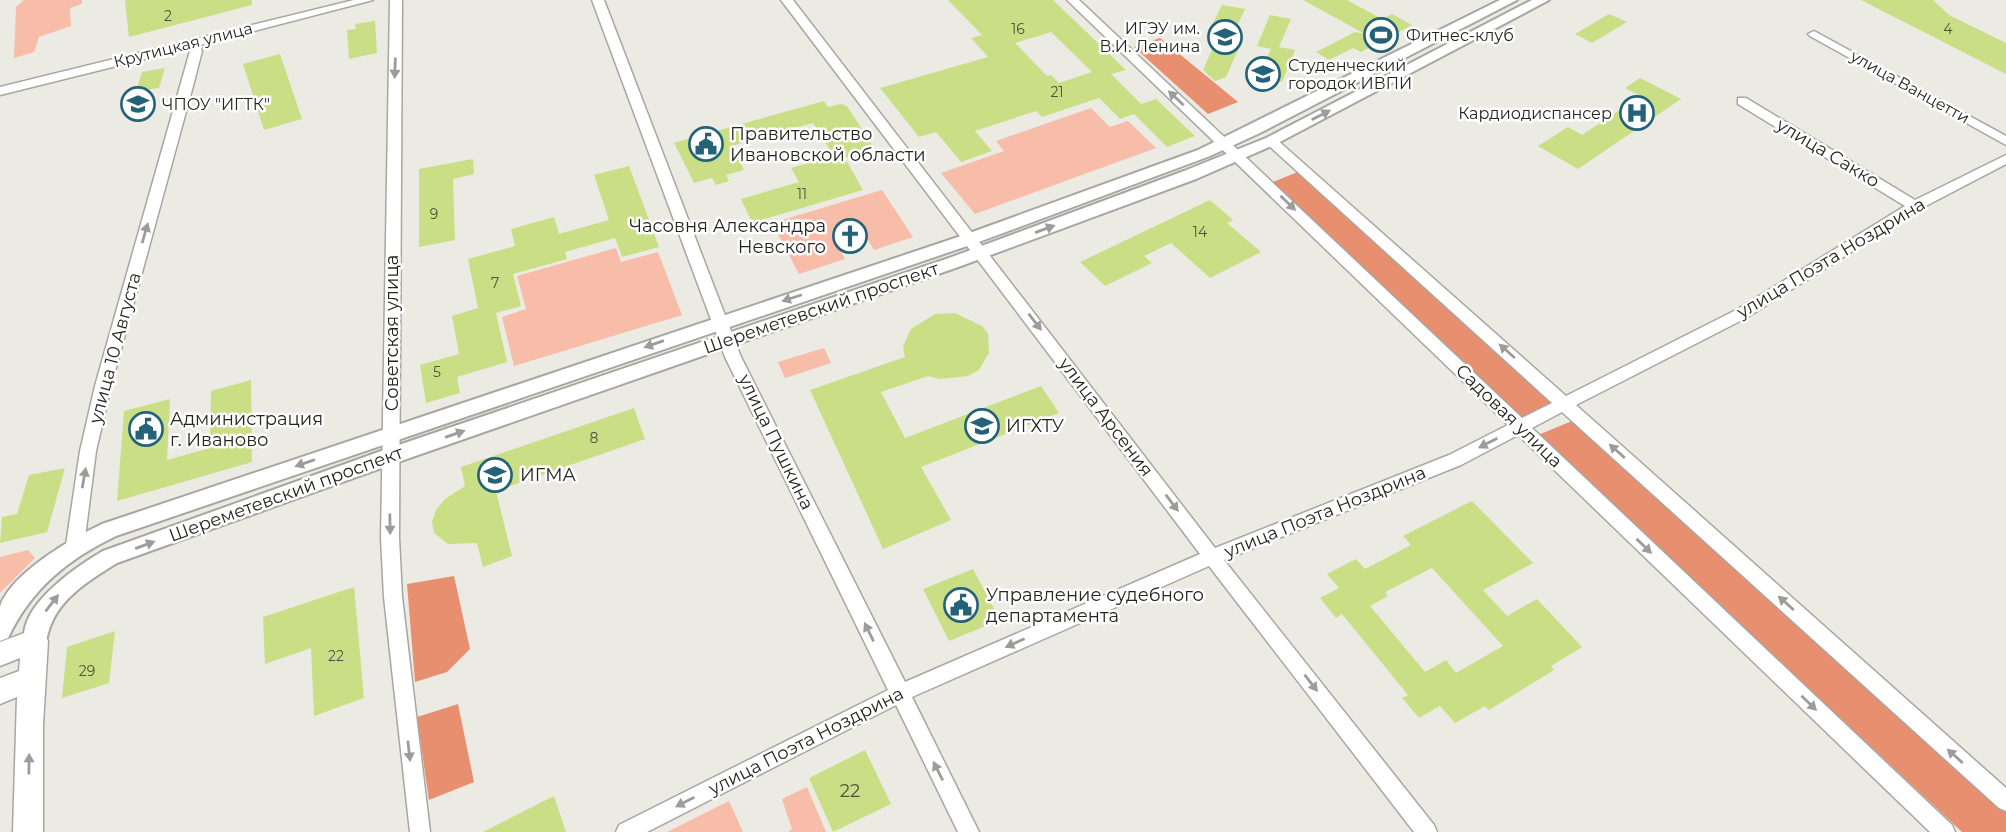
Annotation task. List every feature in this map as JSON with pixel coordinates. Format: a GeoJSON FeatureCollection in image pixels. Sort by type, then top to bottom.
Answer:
{"type":"FeatureCollection","features":[{"type":"Feature","properties":{"kind":"highway"},"geometry":{"type":"LineString","coordinates":[[0,654],[35,641],[28,832]]}},
{"type":"Feature","properties":{"kind":"highway"},"geometry":{"type":"LineString","coordinates":[[0,691],[32,679]]}},
{"type":"Feature","properties":{"kind":"main road","name":"Шереметевский проспект"},"geometry":{"type":"LineString","coordinates":[[1232,150],[1510,0]]}},
{"type":"Feature","properties":{"kind":"main road","name":"Шереметевский проспект"},"geometry":{"type":"LineString","coordinates":[[35,641],[37,627],[48,607],[83,573],[110,557],[391,456],[722,332],[975,245],[1232,150],[1272,141],[1542,0]]}},
{"type":"Feature","properties":{"kind":"main road","name":"Шереметевский проспект"},"geometry":{"type":"LineString","coordinates":[[75,545],[109,530],[393,433],[722,332]]}},
{"type":"Feature","properties":{"kind":"main road"},"geometry":{"type":"LineString","coordinates":[[0,606],[75,545]]}},
{"type":"Feature","properties":{"kind":"main road"},"geometry":{"type":"LineString","coordinates":[[0,631],[11,608],[41,573]]}},
{"type":"Feature","properties":{"kind":"street","name":"Крутицкая улица"},"geometry":{"type":"LineString","coordinates":[[0,90],[194,43],[323,5],[367,0]]}},
{"type":"Feature","properties":{"kind":"street","name":"Советская улица"},"geometry":{"type":"LineString","coordinates":[[396,0],[391,456],[393,597],[420,832]]}},
{"type":"Feature","properties":{"kind":"street","name":"улица Пушкина"},"geometry":{"type":"LineString","coordinates":[[598,0],[722,332],[969,832]]}},
{"type":"Feature","properties":{"kind":"street","name":"улица Арсения"},"geometry":{"type":"LineString","coordinates":[[787,0],[1212,557],[1427,832]]}},
{"type":"Feature","properties":{"kind":"street","name":"Садовая улица"},"geometry":{"type":"LineString","coordinates":[[1073,0],[1945,832]]}},
{"type":"Feature","properties":{"kind":"street","name":"улица Ванцетти"},"geometry":{"type":"LineString","coordinates":[[1814,34],[2006,141]]}},
{"type":"Feature","properties":{"kind":"street","name":"улица 10 Августа"},"geometry":{"type":"LineString","coordinates":[[75,545],[84,476],[103,386],[190,74],[196,51],[194,43]]}},
{"type":"Feature","properties":{"kind":"street","name":"улица Сакко"},"geometry":{"type":"LineString","coordinates":[[1742,101],[1914,206]]}},
{"type":"Feature","properties":{"kind":"street"},"geometry":{"type":"LineString","coordinates":[[1272,141],[2006,801]]}},
{"type":"Feature","properties":{"kind":"street","name":"улица Поэта Ноздрина"},"geometry":{"type":"LineString","coordinates":[[626,832],[899,694],[1212,557],[1455,460],[1741,314],[1914,206],[2006,159]]}},
{"type":"Feature","properties":{"kind":"shaded area"},"geometry":{"type":"Polygon","coordinates":[[[24,0],[82,0],[82,4],[70,8],[71,26],[39,37],[34,52],[14,58],[16,7],[24,0]]]}},
{"type":"Feature","properties":{"kind":"shaded area"},"geometry":{"type":"Polygon","coordinates":[[[1160,38],[1238,102],[1208,114],[1134,47],[1160,38]]]}},
{"type":"Feature","properties":{"kind":"shaded area"},"geometry":{"type":"Polygon","coordinates":[[[1091,108],[1110,127],[1128,121],[1156,148],[975,214],[941,173],[1004,151],[996,141],[1091,108]]]}},
{"type":"Feature","properties":{"kind":"shaded area"},"geometry":{"type":"Polygon","coordinates":[[[1300,171],[1559,407],[1520,422],[1273,182],[1300,171]]]}},
{"type":"Feature","properties":{"kind":"shaded area"},"geometry":{"type":"Polygon","coordinates":[[[882,190],[913,237],[874,250],[864,233],[836,241],[845,259],[799,274],[772,223],[882,190]]]}},
{"type":"Feature","properties":{"kind":"shaded area"},"geometry":{"type":"Polygon","coordinates":[[[616,248],[621,262],[658,252],[682,315],[514,366],[502,317],[526,309],[517,276],[616,248]]]}},
{"type":"Feature","properties":{"kind":"shaded area"},"geometry":{"type":"Polygon","coordinates":[[[824,348],[831,363],[785,378],[778,362],[824,348]]]}},
{"type":"Feature","properties":{"kind":"shaded area"},"geometry":{"type":"Polygon","coordinates":[[[1577,419],[2006,809],[2006,832],[1962,832],[1538,435],[1577,419]]]}},
{"type":"Feature","properties":{"kind":"shaded area"},"geometry":{"type":"Polygon","coordinates":[[[28,550],[35,558],[0,593],[0,557],[28,550]]]}},
{"type":"Feature","properties":{"kind":"shaded area"},"geometry":{"type":"Polygon","coordinates":[[[454,576],[470,649],[447,672],[415,682],[407,584],[454,576]]]}},
{"type":"Feature","properties":{"kind":"shaded area"},"geometry":{"type":"Polygon","coordinates":[[[458,704],[474,782],[429,800],[417,717],[458,704]]]}},
{"type":"Feature","properties":{"kind":"shaded area"},"geometry":{"type":"Polygon","coordinates":[[[807,787],[826,832],[788,832],[792,829],[782,799],[807,787]]]}},
{"type":"Feature","properties":{"kind":"shaded area"},"geometry":{"type":"Polygon","coordinates":[[[729,801],[743,832],[667,832],[729,801]]]}},
{"type":"Feature","properties":{"kind":"building"},"geometry":{"type":"Polygon","coordinates":[[[125,0],[252,0],[252,5],[129,37],[125,0]]]}},
{"type":"Feature","properties":{"kind":"building"},"geometry":{"type":"Polygon","coordinates":[[[948,0],[1053,0],[1126,70],[1111,74],[1141,104],[1156,99],[1195,136],[1167,147],[1134,114],[1120,119],[1099,98],[1042,117],[1036,111],[975,131],[992,151],[961,162],[936,132],[919,137],[880,88],[988,57],[971,38],[982,35],[948,0]],[[1051,32],[1015,43],[1047,76],[1051,75],[1059,83],[1092,72],[1051,32]]]}},
{"type":"Feature","properties":{"kind":"building"},"geometry":{"type":"Polygon","coordinates":[[[1303,0],[1347,0],[1382,19],[1392,14],[1412,25],[1361,52],[1353,48],[1329,60],[1316,52],[1355,32],[1365,34],[1303,0]]]}},
{"type":"Feature","properties":{"kind":"building"},"geometry":{"type":"Polygon","coordinates":[[[1861,0],[1933,0],[1949,15],[2006,43],[2006,74],[1861,0]]]}},
{"type":"Feature","properties":{"kind":"building","name":"ИГЭУ им. В.И. Ленина"},"geometry":{"type":"Polygon","coordinates":[[[1222,5],[1245,9],[1232,37],[1243,39],[1226,77],[1215,81],[1203,70],[1218,37],[1207,35],[1222,5]]]}},
{"type":"Feature","properties":{"kind":"building"},"geometry":{"type":"Polygon","coordinates":[[[1609,14],[1627,22],[1592,43],[1575,34],[1609,14]]]}},
{"type":"Feature","properties":{"kind":"building"},"geometry":{"type":"Polygon","coordinates":[[[1270,15],[1291,19],[1279,47],[1295,50],[1282,82],[1259,77],[1271,49],[1257,46],[1270,15]]]}},
{"type":"Feature","properties":{"kind":"building"},"geometry":{"type":"Polygon","coordinates":[[[375,21],[377,53],[349,59],[347,30],[356,29],[355,24],[375,21]]]}},
{"type":"Feature","properties":{"kind":"building"},"geometry":{"type":"Polygon","coordinates":[[[280,54],[302,119],[264,130],[243,64],[280,54]]]}},
{"type":"Feature","properties":{"kind":"building"},"geometry":{"type":"Polygon","coordinates":[[[165,68],[159,88],[136,91],[142,72],[165,68]]]}},
{"type":"Feature","properties":{"kind":"building","name":"Кардиодиспансер"},"geometry":{"type":"Polygon","coordinates":[[[1640,78],[1681,99],[1578,169],[1538,146],[1568,127],[1582,135],[1641,96],[1625,88],[1640,78]]]}},
{"type":"Feature","properties":{"kind":"building","name":"Правительство Ивановской области"},"geometry":{"type":"Polygon","coordinates":[[[824,101],[828,107],[841,104],[847,106],[874,148],[845,158],[863,190],[758,221],[752,222],[741,199],[799,182],[791,168],[834,156],[813,123],[731,146],[744,170],[726,175],[729,181],[716,185],[712,178],[694,183],[674,143],[824,101]]]}},
{"type":"Feature","properties":{"kind":"building"},"geometry":{"type":"Polygon","coordinates":[[[473,159],[474,174],[453,179],[455,240],[419,247],[419,169],[473,159]]]}},
{"type":"Feature","properties":{"kind":"building"},"geometry":{"type":"Polygon","coordinates":[[[629,166],[659,247],[622,257],[615,238],[565,252],[567,259],[513,274],[521,306],[496,313],[507,362],[457,377],[460,393],[426,403],[420,365],[459,354],[452,316],[478,308],[468,259],[515,246],[511,229],[554,217],[559,234],[609,220],[594,175],[629,166]]]}},
{"type":"Feature","properties":{"kind":"building"},"geometry":{"type":"Polygon","coordinates":[[[1210,200],[1233,220],[1227,223],[1261,252],[1210,278],[1171,243],[1144,256],[1152,263],[1105,286],[1080,262],[1210,200]]]}},
{"type":"Feature","properties":{"kind":"building","name":"ИГХТУ"},"geometry":{"type":"Polygon","coordinates":[[[955,313],[982,326],[988,334],[989,353],[979,370],[968,376],[940,379],[928,376],[881,392],[905,438],[1041,386],[1059,413],[921,467],[951,520],[883,549],[810,390],[905,357],[903,346],[911,329],[935,314],[955,313]]]}},
{"type":"Feature","properties":{"kind":"building","name":"Администрация г. Иваново"},"geometry":{"type":"Polygon","coordinates":[[[251,380],[252,462],[117,501],[124,411],[170,399],[167,460],[210,448],[211,391],[251,380]]]}},
{"type":"Feature","properties":{"kind":"building","name":"ИГМА"},"geometry":{"type":"Polygon","coordinates":[[[634,408],[645,439],[496,491],[512,556],[483,567],[477,543],[448,544],[434,533],[432,522],[436,510],[445,499],[465,486],[461,467],[634,408]]]}},
{"type":"Feature","properties":{"kind":"building"},"geometry":{"type":"Polygon","coordinates":[[[65,468],[47,532],[0,543],[2,517],[17,514],[29,475],[65,468]]]}},
{"type":"Feature","properties":{"kind":"building"},"geometry":{"type":"Polygon","coordinates":[[[1472,501],[1533,563],[1483,590],[1507,616],[1537,599],[1582,647],[1551,666],[1554,670],[1489,710],[1485,706],[1455,723],[1440,706],[1419,718],[1402,698],[1408,695],[1342,614],[1336,618],[1320,598],[1339,588],[1327,574],[1356,559],[1365,569],[1411,545],[1403,536],[1472,501]],[[1432,568],[1385,592],[1388,596],[1370,606],[1425,672],[1446,660],[1456,673],[1503,646],[1432,568]]]}},
{"type":"Feature","properties":{"kind":"building","name":"Управление судебного департамента"},"geometry":{"type":"Polygon","coordinates":[[[973,569],[1000,620],[949,641],[923,589],[973,569]]]}},
{"type":"Feature","properties":{"kind":"building"},"geometry":{"type":"Polygon","coordinates":[[[354,587],[364,698],[314,716],[311,648],[265,664],[263,617],[354,587]]]}},
{"type":"Feature","properties":{"kind":"building"},"geometry":{"type":"Polygon","coordinates":[[[115,631],[109,683],[62,698],[67,647],[115,631]]]}},
{"type":"Feature","properties":{"kind":"building"},"geometry":{"type":"Polygon","coordinates":[[[865,750],[891,804],[833,832],[809,778],[865,750]]]}},
{"type":"Feature","properties":{"kind":"building"},"geometry":{"type":"Polygon","coordinates":[[[554,796],[566,832],[483,832],[554,796]]]}},
{"type":"Feature","properties":{"kind":"place","name":"Фитнес-клуб"},"geometry":{"type":"Point","coordinates":[1381,35]}},
{"type":"Feature","properties":{"kind":"place","name":"ИГЭУ им. В.И. Ленина"},"geometry":{"type":"Point","coordinates":[1225,37]}},
{"type":"Feature","properties":{"kind":"place","name":"Студенческий городок ИВПИ"},"geometry":{"type":"Point","coordinates":[1263,74]}},
{"type":"Feature","properties":{"kind":"place","name":"ЧПОУ \"ИГТК\""},"geometry":{"type":"Point","coordinates":[138,104]}},
{"type":"Feature","properties":{"kind":"place","name":"Кардиодиспансер"},"geometry":{"type":"Point","coordinates":[1637,113]}},
{"type":"Feature","properties":{"kind":"place","name":"Правительство Ивановской области"},"geometry":{"type":"Point","coordinates":[706,144]}},
{"type":"Feature","properties":{"kind":"place","name":"Часовня Александра Невского"},"geometry":{"type":"Point","coordinates":[850,236]}},
{"type":"Feature","properties":{"kind":"place","name":"ИГХТУ"},"geometry":{"type":"Point","coordinates":[982,426]}},
{"type":"Feature","properties":{"kind":"place","name":"Администрация г. Иваново"},"geometry":{"type":"Point","coordinates":[146,429]}},
{"type":"Feature","properties":{"kind":"place","name":"ИГМА"},"geometry":{"type":"Point","coordinates":[495,475]}},
{"type":"Feature","properties":{"kind":"place","name":"Управление судебного департамента"},"geometry":{"type":"Point","coordinates":[961,605]}}]}
